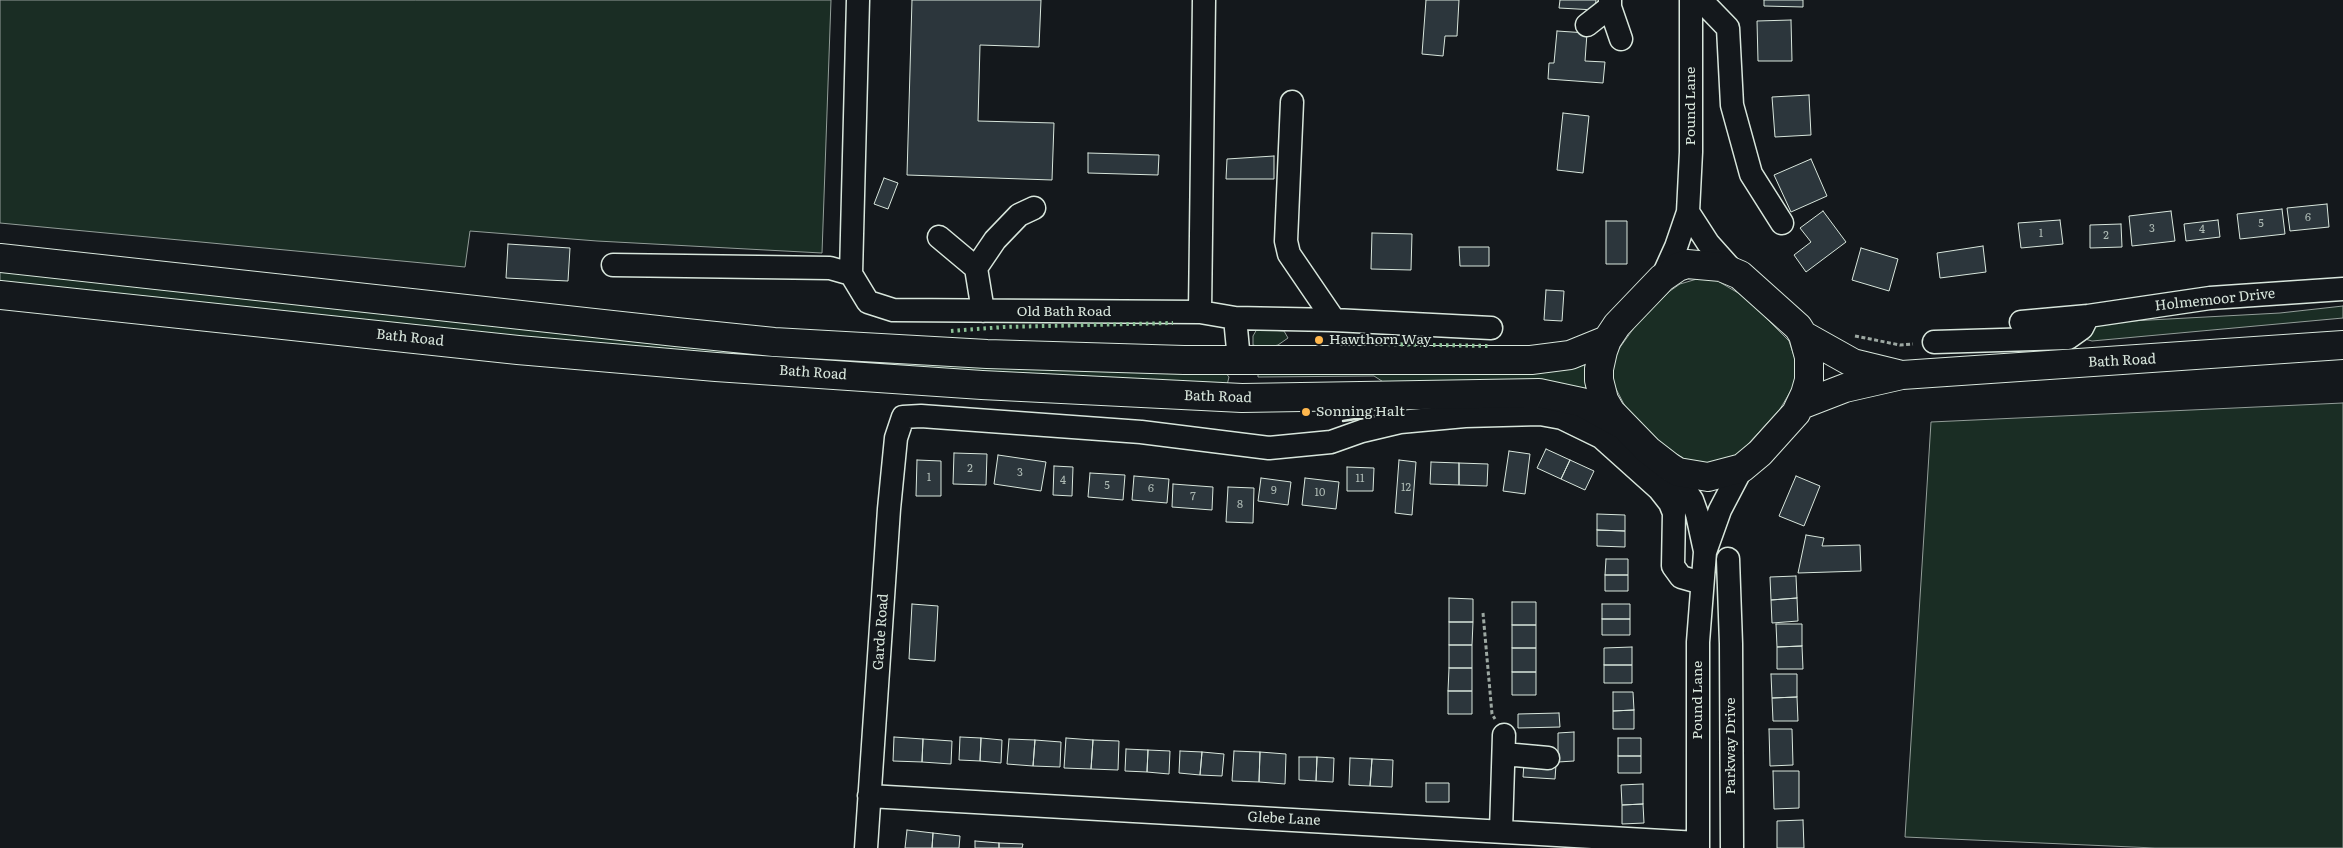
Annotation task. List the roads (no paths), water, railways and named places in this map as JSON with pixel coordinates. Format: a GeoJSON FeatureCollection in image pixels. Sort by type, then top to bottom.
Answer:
{"type":"FeatureCollection","features":[{"type":"Feature","properties":{"kind":"main road","name":"Bath Road"},"geometry":{"type":"LineString","coordinates":[[0,258],[774,342],[987,354],[1239,360],[1546,359],[1570,355],[1607,340]]}},
{"type":"Feature","properties":{"kind":"main road"},"geometry":{"type":"LineString","coordinates":[[1687,264],[1707,264],[1733,270],[1783,312],[1803,335],[1810,366],[1807,387],[1800,406],[1772,441],[1742,468],[1708,477],[1687,474],[1670,467],[1623,425],[1604,400],[1599,380],[1600,360],[1607,340],[1626,315],[1662,278],[1678,267],[1687,264]]}},
{"type":"Feature","properties":{"kind":"main road","name":"Bath Road"},"geometry":{"type":"LineString","coordinates":[[0,295],[518,350],[716,367],[1079,391],[1242,398],[1539,394],[1581,402],[1623,425]]}},
{"type":"Feature","properties":{"kind":"main road","name":"Bath Road"},"geometry":{"type":"LineString","coordinates":[[1803,335],[1853,363],[1902,375]]}},
{"type":"Feature","properties":{"kind":"main road","name":"Bath Road"},"geometry":{"type":"LineString","coordinates":[[1800,406],[1845,388],[1902,375],[2343,345]]}},
{"type":"Feature","properties":{"kind":"main road"},"geometry":{"type":"LineString","coordinates":[[1239,360],[1242,398]]}},
{"type":"Feature","properties":{"kind":"street"},"geometry":{"type":"LineString","coordinates":[[613,265],[830,268],[851,274],[858,0]]}},
{"type":"Feature","properties":{"kind":"street"},"geometry":{"type":"LineString","coordinates":[[1200,312],[1204,0]]}},
{"type":"Feature","properties":{"kind":"street","name":"Pound Lane"},"geometry":{"type":"LineString","coordinates":[[1662,278],[1676,247],[1688,212],[1691,152],[1691,0]]}},
{"type":"Feature","properties":{"kind":"street"},"geometry":{"type":"LineString","coordinates":[[1701,0],[1728,28],[1732,105],[1751,174],[1782,223]]}},
{"type":"Feature","properties":{"kind":"street"},"geometry":{"type":"LineString","coordinates":[[1587,25],[1610,3],[1621,39]]}},
{"type":"Feature","properties":{"kind":"street"},"geometry":{"type":"LineString","coordinates":[[1292,102],[1286,241],[1289,254],[1334,320]]}},
{"type":"Feature","properties":{"kind":"street"},"geometry":{"type":"LineString","coordinates":[[976,268],[1001,234],[1019,215],[1034,208]]}},
{"type":"Feature","properties":{"kind":"street"},"geometry":{"type":"LineString","coordinates":[[1688,212],[1708,243],[1733,270]]}},
{"type":"Feature","properties":{"kind":"street"},"geometry":{"type":"LineString","coordinates":[[939,237],[976,268],[983,311]]}},
{"type":"Feature","properties":{"kind":"street","name":"Old Bath Road"},"geometry":{"type":"LineString","coordinates":[[851,274],[868,302],[893,310],[1200,312],[1235,318],[1334,320],[1491,328]]}},
{"type":"Feature","properties":{"kind":"street","name":"Holmemoor Drive"},"geometry":{"type":"LineString","coordinates":[[2021,322],[2088,316],[2210,298],[2343,288]]}},
{"type":"Feature","properties":{"kind":"street"},"geometry":{"type":"LineString","coordinates":[[1934,342],[2068,338],[2082,328],[2088,316]]}},
{"type":"Feature","properties":{"kind":"street"},"geometry":{"type":"LineString","coordinates":[[1235,318],[1239,360]]}},
{"type":"Feature","properties":{"kind":"street","name":"Garde Road"},"geometry":{"type":"LineString","coordinates":[[866,848],[889,509],[896,438],[903,417],[921,416],[1141,432],[1269,448],[1331,442],[1362,432],[1409,422],[1465,416],[1540,414],[1562,418],[1601,436],[1659,489],[1670,503],[1674,513],[1673,566],[1681,577],[1702,583]]}},
{"type":"Feature","properties":{"kind":"street","name":"Pound Lane"},"geometry":{"type":"LineString","coordinates":[[1670,467],[1692,500],[1705,552]]}},
{"type":"Feature","properties":{"kind":"street","name":"Pound Lane"},"geometry":{"type":"LineString","coordinates":[[1698,845],[1698,642],[1705,552],[1720,510],[1742,468]]}},
{"type":"Feature","properties":{"kind":"street","name":"Parkway Drive"},"geometry":{"type":"LineString","coordinates":[[1728,559],[1731,644],[1732,848]]}},
{"type":"Feature","properties":{"kind":"street"},"geometry":{"type":"LineString","coordinates":[[1698,642],[1731,644]]}},
{"type":"Feature","properties":{"kind":"street"},"geometry":{"type":"LineString","coordinates":[[1501,831],[1504,745],[1548,758]]}},
{"type":"Feature","properties":{"kind":"street","name":"Glebe Lane"},"geometry":{"type":"LineString","coordinates":[[869,796],[1501,831],[1698,845]]}},
{"type":"Feature","properties":{"kind":"place","name":"Hawthorn Way"},"geometry":{"type":"Point","coordinates":[1319,340]}},
{"type":"Feature","properties":{"kind":"place","name":"Sonning Halt"},"geometry":{"type":"Point","coordinates":[1306,412]}}]}
